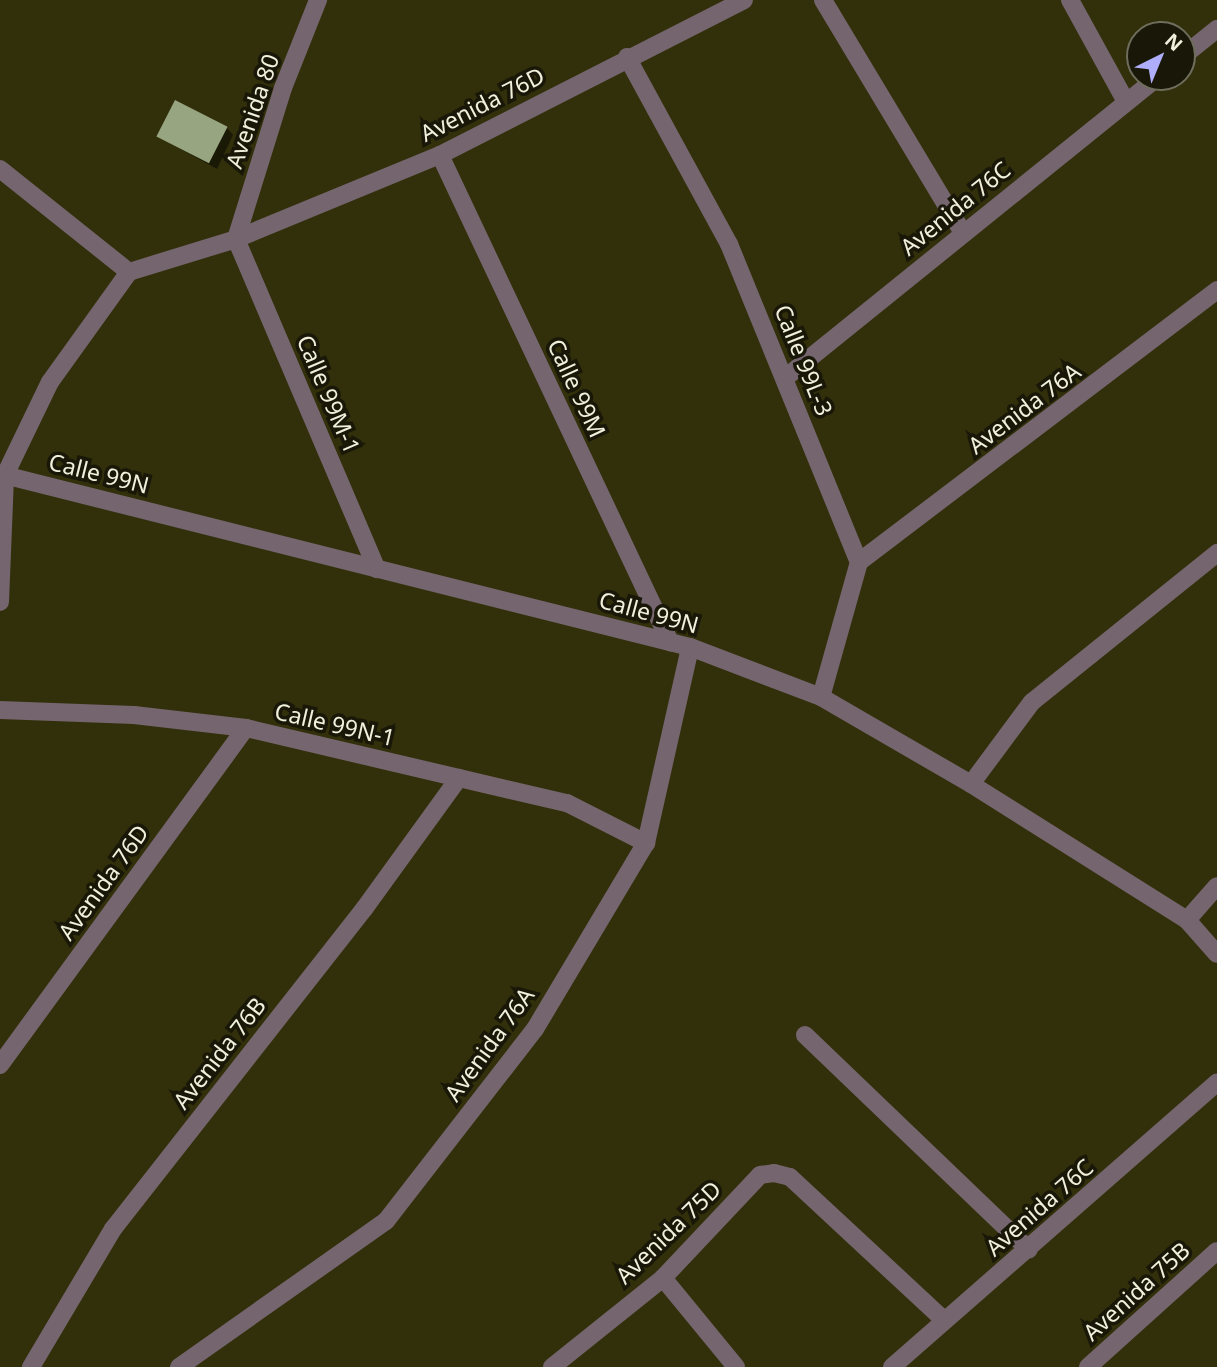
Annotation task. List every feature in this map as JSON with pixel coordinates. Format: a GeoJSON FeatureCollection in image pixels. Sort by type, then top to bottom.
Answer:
{"type":"FeatureCollection","features":[{"type":"Feature","properties":{"kind":"street","name":"Avenida 80"},"geometry":{"type":"LineString","coordinates":[[236,239],[283,88],[318,0]]}},
{"type":"Feature","properties":{"kind":"street","name":"Avenida 76D"},"geometry":{"type":"LineString","coordinates":[[129,272],[236,239],[440,155],[723,5],[744,0]]}},
{"type":"Feature","properties":{"kind":"street"},"geometry":{"type":"LineString","coordinates":[[823,0],[963,233]]}},
{"type":"Feature","properties":{"kind":"street"},"geometry":{"type":"LineString","coordinates":[[1070,0],[1126,102]]}},
{"type":"Feature","properties":{"kind":"street"},"geometry":{"type":"LineString","coordinates":[[1196,46],[1217,29]]}},
{"type":"Feature","properties":{"kind":"street","name":"Calle 99L-3"},"geometry":{"type":"LineString","coordinates":[[627,57],[729,244],[859,562]]}},
{"type":"Feature","properties":{"kind":"street","name":"Avenida 76C"},"geometry":{"type":"LineString","coordinates":[[785,378],[1140,91]]}},
{"type":"Feature","properties":{"kind":"street","name":"Calle 99M"},"geometry":{"type":"LineString","coordinates":[[440,155],[670,642]]}},
{"type":"Feature","properties":{"kind":"street"},"geometry":{"type":"LineString","coordinates":[[0,169],[129,272],[50,382],[3,474],[0,602]]}},
{"type":"Feature","properties":{"kind":"street","name":"Calle 99M-1"},"geometry":{"type":"LineString","coordinates":[[236,239],[377,569]]}},
{"type":"Feature","properties":{"kind":"street","name":"Avenida 76A"},"geometry":{"type":"LineString","coordinates":[[859,562],[1217,290]]}},
{"type":"Feature","properties":{"kind":"street","name":"Calle 99N"},"geometry":{"type":"LineString","coordinates":[[3,474],[690,647],[821,697],[971,784],[1187,920],[1217,954]]}},
{"type":"Feature","properties":{"kind":"street"},"geometry":{"type":"LineString","coordinates":[[971,784],[1032,702],[1217,553]]}},
{"type":"Feature","properties":{"kind":"street"},"geometry":{"type":"LineString","coordinates":[[821,697],[859,562]]}},
{"type":"Feature","properties":{"kind":"street","name":"Avenida 76A"},"geometry":{"type":"LineString","coordinates":[[179,1367],[386,1221],[535,1029],[646,843],[690,647]]}},
{"type":"Feature","properties":{"kind":"street","name":"Calle 99N-1"},"geometry":{"type":"LineString","coordinates":[[0,710],[134,715],[246,728],[567,803],[646,843]]}},
{"type":"Feature","properties":{"kind":"street","name":"Avenida 76D"},"geometry":{"type":"LineString","coordinates":[[0,1066],[246,728]]}},
{"type":"Feature","properties":{"kind":"street","name":"Avenida 76B"},"geometry":{"type":"LineString","coordinates":[[31,1367],[113,1228],[364,909],[459,778]]}},
{"type":"Feature","properties":{"kind":"street"},"geometry":{"type":"LineString","coordinates":[[1187,920],[1217,886]]}},
{"type":"Feature","properties":{"kind":"street"},"geometry":{"type":"LineString","coordinates":[[806,1035],[1029,1250]]}},
{"type":"Feature","properties":{"kind":"street","name":"Avenida 76C"},"geometry":{"type":"LineString","coordinates":[[892,1367],[943,1319],[1029,1250],[1217,1083]]}},
{"type":"Feature","properties":{"kind":"street","name":"Avenida 75D"},"geometry":{"type":"LineString","coordinates":[[552,1367],[663,1278],[760,1175],[790,1177],[943,1319]]}},
{"type":"Feature","properties":{"kind":"street","name":"Avenida 75B"},"geometry":{"type":"LineString","coordinates":[[1088,1367],[1217,1251]]}},
{"type":"Feature","properties":{"kind":"street"},"geometry":{"type":"LineString","coordinates":[[663,1278],[736,1367]]}},
{"type":"Feature","properties":{"kind":"building"},"geometry":{"type":"Polygon","coordinates":[[[175,100],[228,127],[209,163],[156,137],[175,100]]]}}]}
